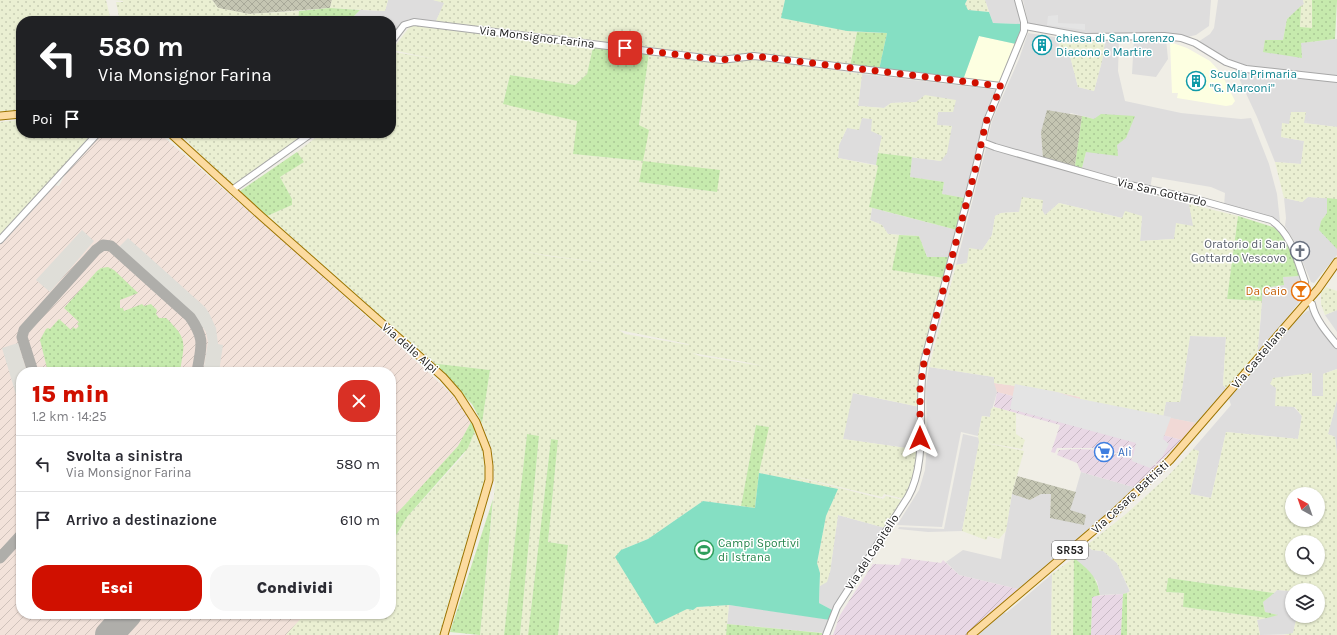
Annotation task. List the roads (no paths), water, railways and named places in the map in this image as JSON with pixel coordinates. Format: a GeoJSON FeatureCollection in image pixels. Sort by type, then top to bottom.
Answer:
{"type":"FeatureCollection","features":[{"type":"Feature","properties":{"kind":"main road"},"geometry":{"type":"LineString","coordinates":[[0,116],[16,114]]}},
{"type":"Feature","properties":{"kind":"main road","name":"Via delle Alpi"},"geometry":{"type":"LineString","coordinates":[[175,138],[443,377],[458,394],[476,422],[487,450],[489,480],[444,635]]}},
{"type":"Feature","properties":{"kind":"main road","name":"Via Castellana"},"geometry":{"type":"LineString","coordinates":[[1178,451],[1318,289],[1337,262]]}},
{"type":"Feature","properties":{"kind":"main road","name":"Via Cesare Battisti"},"geometry":{"type":"LineString","coordinates":[[971,635],[1113,514],[1178,451]]}},
{"type":"Feature","properties":{"kind":"street"},"geometry":{"type":"LineString","coordinates":[[1018,0],[1025,26],[1080,37],[1164,36],[1181,38],[1195,43],[1226,62],[1246,69],[1337,79]]}},
{"type":"Feature","properties":{"kind":"street","name":"Via Monsignor Farina"},"geometry":{"type":"LineString","coordinates":[[396,35],[404,25],[414,22],[721,60],[754,56],[1001,86]]}},
{"type":"Feature","properties":{"kind":"street","name":"Via del Capitello"},"geometry":{"type":"LineString","coordinates":[[826,635],[840,602],[912,489],[918,469],[920,396],[923,368],[989,114],[1021,40],[1025,26]]}},
{"type":"Feature","properties":{"kind":"street"},"geometry":{"type":"LineString","coordinates":[[0,240],[93,138]]}},
{"type":"Feature","properties":{"kind":"street"},"geometry":{"type":"LineString","coordinates":[[232,190],[305,138]]}},
{"type":"Feature","properties":{"kind":"street","name":"Via San Gottardo"},"geometry":{"type":"LineString","coordinates":[[982,142],[995,148],[1124,184],[1200,200],[1271,220],[1280,226],[1288,237],[1306,282]]}},
{"type":"Feature","properties":{"kind":"street"},"geometry":{"type":"LineString","coordinates":[[1313,310],[1318,289]]}},
{"type":"Feature","properties":{"kind":"street"},"geometry":{"type":"LineString","coordinates":[[1307,301],[1312,304],[1313,310],[1324,329],[1337,345]]}},
{"type":"Feature","properties":{"kind":"place","name":"chiesa di San Lorenzo Diacono e Martire"},"geometry":{"type":"Point","coordinates":[1042,45]}},
{"type":"Feature","properties":{"kind":"place","name":"Scuola Primaria \"G. Marconi\""},"geometry":{"type":"Point","coordinates":[1196,81]}},
{"type":"Feature","properties":{"kind":"place","name":"Oratorio di San Gottardo Vescovo"},"geometry":{"type":"Point","coordinates":[1300,251]}},
{"type":"Feature","properties":{"kind":"place","name":"Da Caio"},"geometry":{"type":"Point","coordinates":[1301,291]}},
{"type":"Feature","properties":{"kind":"place","name":"Alì"},"geometry":{"type":"Point","coordinates":[1104,452]}},
{"type":"Feature","properties":{"kind":"place","name":"Campi Sportivi di Istrana"},"geometry":{"type":"Point","coordinates":[704,550]}}]}
